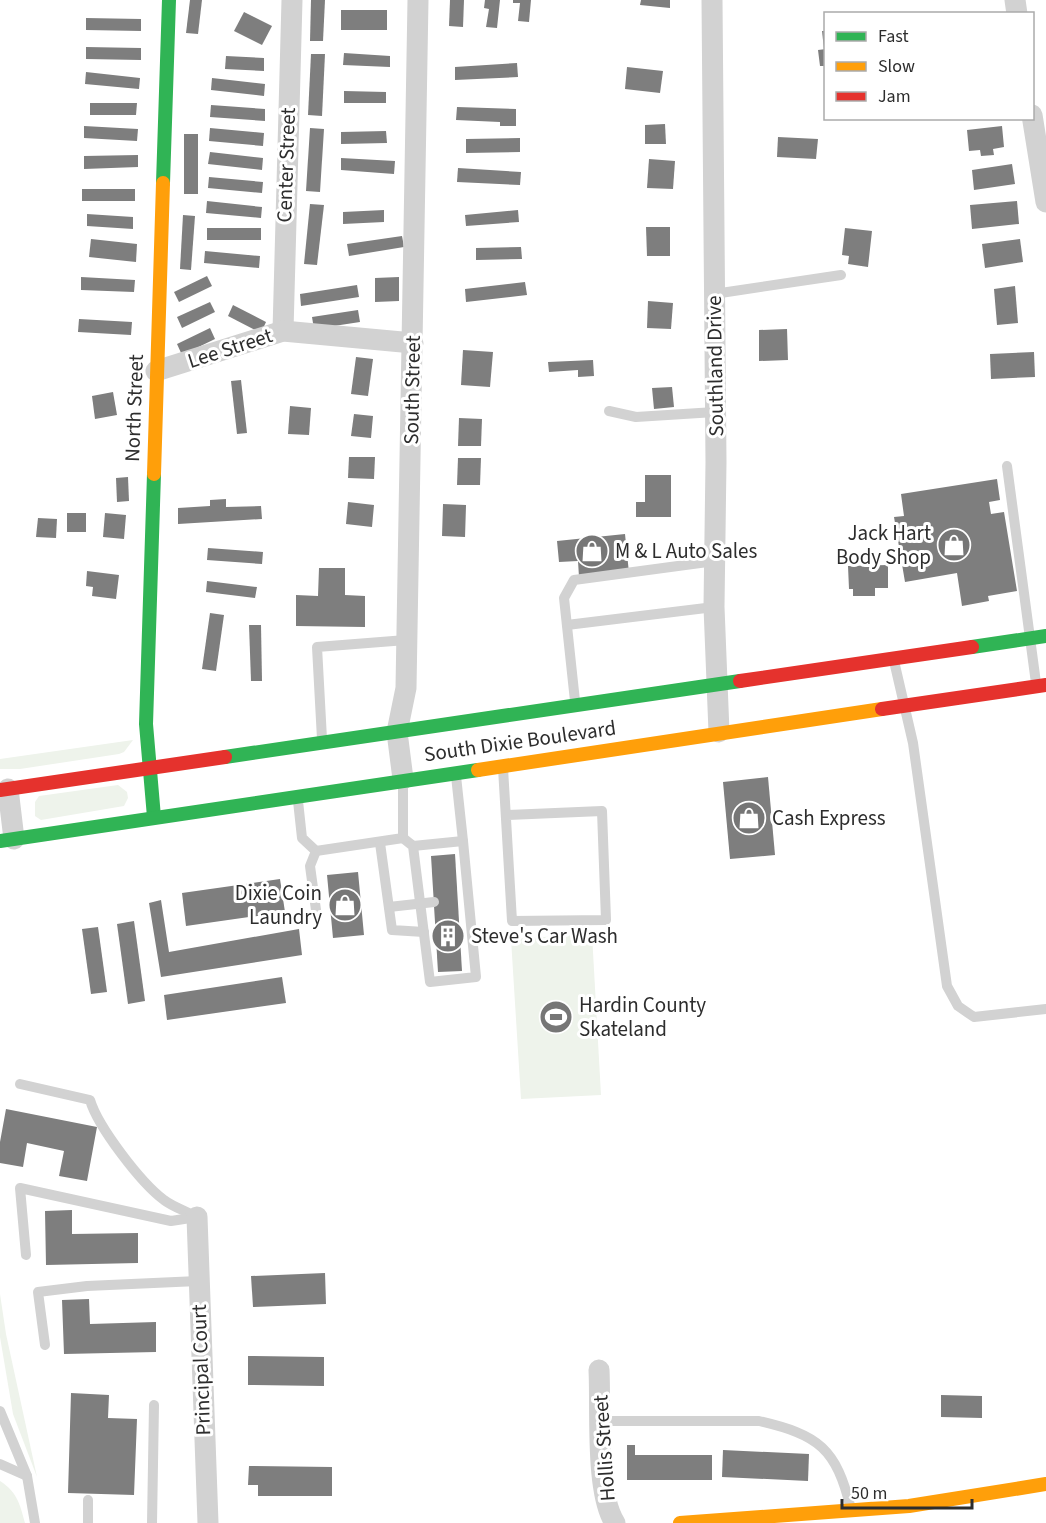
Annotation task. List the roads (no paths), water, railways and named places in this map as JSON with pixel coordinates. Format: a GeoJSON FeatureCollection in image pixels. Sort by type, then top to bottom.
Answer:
{"type":"FeatureCollection","features":[{"type":"Feature","properties":{"kind":"main road","name":"North Street"},"geometry":{"type":"LineString","coordinates":[[154,817],[146,724],[169,0]]}},
{"type":"Feature","properties":{"kind":"main road","name":"South Dixie Boulevard"},"geometry":{"type":"LineString","coordinates":[[4,790],[1046,636]]}},
{"type":"Feature","properties":{"kind":"main road","name":"South Dixie Boulevard"},"geometry":{"type":"LineString","coordinates":[[7,840],[719,732],[904,708],[1041,685]]}},
{"type":"Feature","properties":{"kind":"main road"},"geometry":{"type":"LineString","coordinates":[[680,1523],[852,1513],[949,1502],[1046,1485]]}},
{"type":"Feature","properties":{"kind":"street","name":"Center Street"},"geometry":{"type":"LineString","coordinates":[[283,331],[292,0]]}},
{"type":"Feature","properties":{"kind":"street","name":"South Street"},"geometry":{"type":"LineString","coordinates":[[403,779],[398,732],[405,697],[418,0]]}},
{"type":"Feature","properties":{"kind":"street","name":"Southland Drive"},"geometry":{"type":"LineString","coordinates":[[712,0],[714,608],[719,732]]}},
{"type":"Feature","properties":{"kind":"street"},"geometry":{"type":"LineString","coordinates":[[1033,120],[1046,202]]}},
{"type":"Feature","properties":{"kind":"street","name":"Lee Street"},"geometry":{"type":"LineString","coordinates":[[156,371],[283,331],[413,343]]}},
{"type":"Feature","properties":{"kind":"street"},"geometry":{"type":"LineString","coordinates":[[4,790],[7,840]]}},
{"type":"Feature","properties":{"kind":"street","name":"Principal Court"},"geometry":{"type":"LineString","coordinates":[[197,1217],[208,1523]]}},
{"type":"Feature","properties":{"kind":"street","name":"Hollis Street"},"geometry":{"type":"LineString","coordinates":[[599,1370],[607,1505],[615,1523]]}},
{"type":"Feature","properties":{"kind":"lane"},"geometry":{"type":"LineString","coordinates":[[714,294],[841,275]]}},
{"type":"Feature","properties":{"kind":"lane"},"geometry":{"type":"LineString","coordinates":[[609,411],[636,417],[715,412]]}},
{"type":"Feature","properties":{"kind":"lane"},"geometry":{"type":"LineString","coordinates":[[1007,466],[1030,638],[1041,685]]}},
{"type":"Feature","properties":{"kind":"lane"},"geometry":{"type":"LineString","coordinates":[[576,705],[564,598],[574,580],[715,561]]}},
{"type":"Feature","properties":{"kind":"lane"},"geometry":{"type":"LineString","coordinates":[[567,626],[714,608]]}},
{"type":"Feature","properties":{"kind":"lane"},"geometry":{"type":"LineString","coordinates":[[322,742],[317,647],[406,640]]}},
{"type":"Feature","properties":{"kind":"lane"},"geometry":{"type":"LineString","coordinates":[[893,658],[913,743],[947,986],[958,1006],[974,1017],[1046,1009]]}},
{"type":"Feature","properties":{"kind":"lane"},"geometry":{"type":"LineString","coordinates":[[503,765],[512,921],[606,920],[602,811],[507,815]]}},
{"type":"Feature","properties":{"kind":"lane"},"geometry":{"type":"LineString","coordinates":[[403,838],[413,846],[430,982],[476,977],[463,899],[463,841],[456,772]]}},
{"type":"Feature","properties":{"kind":"lane"},"geometry":{"type":"LineString","coordinates":[[403,779],[403,838]]}},
{"type":"Feature","properties":{"kind":"lane"},"geometry":{"type":"LineString","coordinates":[[298,795],[302,838],[316,851]]}},
{"type":"Feature","properties":{"kind":"lane"},"geometry":{"type":"LineString","coordinates":[[316,851],[403,838]]}},
{"type":"Feature","properties":{"kind":"lane"},"geometry":{"type":"LineString","coordinates":[[413,846],[463,841]]}},
{"type":"Feature","properties":{"kind":"lane"},"geometry":{"type":"LineString","coordinates":[[380,843],[392,930],[424,932]]}},
{"type":"Feature","properties":{"kind":"lane"},"geometry":{"type":"LineString","coordinates":[[316,851],[310,866],[316,910]]}},
{"type":"Feature","properties":{"kind":"lane"},"geometry":{"type":"LineString","coordinates":[[389,907],[434,902]]}},
{"type":"Feature","properties":{"kind":"lane"},"geometry":{"type":"LineString","coordinates":[[20,1084],[90,1100],[93,1110],[116,1148],[163,1200],[197,1217]]}},
{"type":"Feature","properties":{"kind":"lane"},"geometry":{"type":"LineString","coordinates":[[26,1256],[20,1188],[171,1221],[197,1217]]}},
{"type":"Feature","properties":{"kind":"lane"},"geometry":{"type":"LineString","coordinates":[[45,1345],[38,1292],[87,1286],[198,1281]]}},
{"type":"Feature","properties":{"kind":"lane"},"geometry":{"type":"LineString","coordinates":[[152,1523],[154,1405]]}},
{"type":"Feature","properties":{"kind":"lane"},"geometry":{"type":"LineString","coordinates":[[0,1411],[27,1476],[35,1523]]}},
{"type":"Feature","properties":{"kind":"lane"},"geometry":{"type":"LineString","coordinates":[[601,1421],[759,1421],[779,1426],[812,1439],[825,1448],[836,1461],[852,1513]]}},
{"type":"Feature","properties":{"kind":"lane"},"geometry":{"type":"LineString","coordinates":[[0,1464],[27,1476]]}},
{"type":"Feature","properties":{"kind":"lane"},"geometry":{"type":"LineString","coordinates":[[88,1500],[88,1523]]}},
{"type":"Feature","properties":{"kind":"place","name":"Jack Hart Body Shop"},"geometry":{"type":"Point","coordinates":[954,545]}},
{"type":"Feature","properties":{"kind":"place","name":"M & L Auto Sales"},"geometry":{"type":"Point","coordinates":[592,551]}},
{"type":"Feature","properties":{"kind":"place","name":"Cash Express"},"geometry":{"type":"Point","coordinates":[749,818]}},
{"type":"Feature","properties":{"kind":"place","name":"Dixie Coin Laundry"},"geometry":{"type":"Point","coordinates":[345,905]}},
{"type":"Feature","properties":{"kind":"place","name":"Steve's Car Wash"},"geometry":{"type":"Point","coordinates":[448,936]}},
{"type":"Feature","properties":{"kind":"place","name":"Hardin County Skateland"},"geometry":{"type":"Point","coordinates":[556,1017]}}]}
